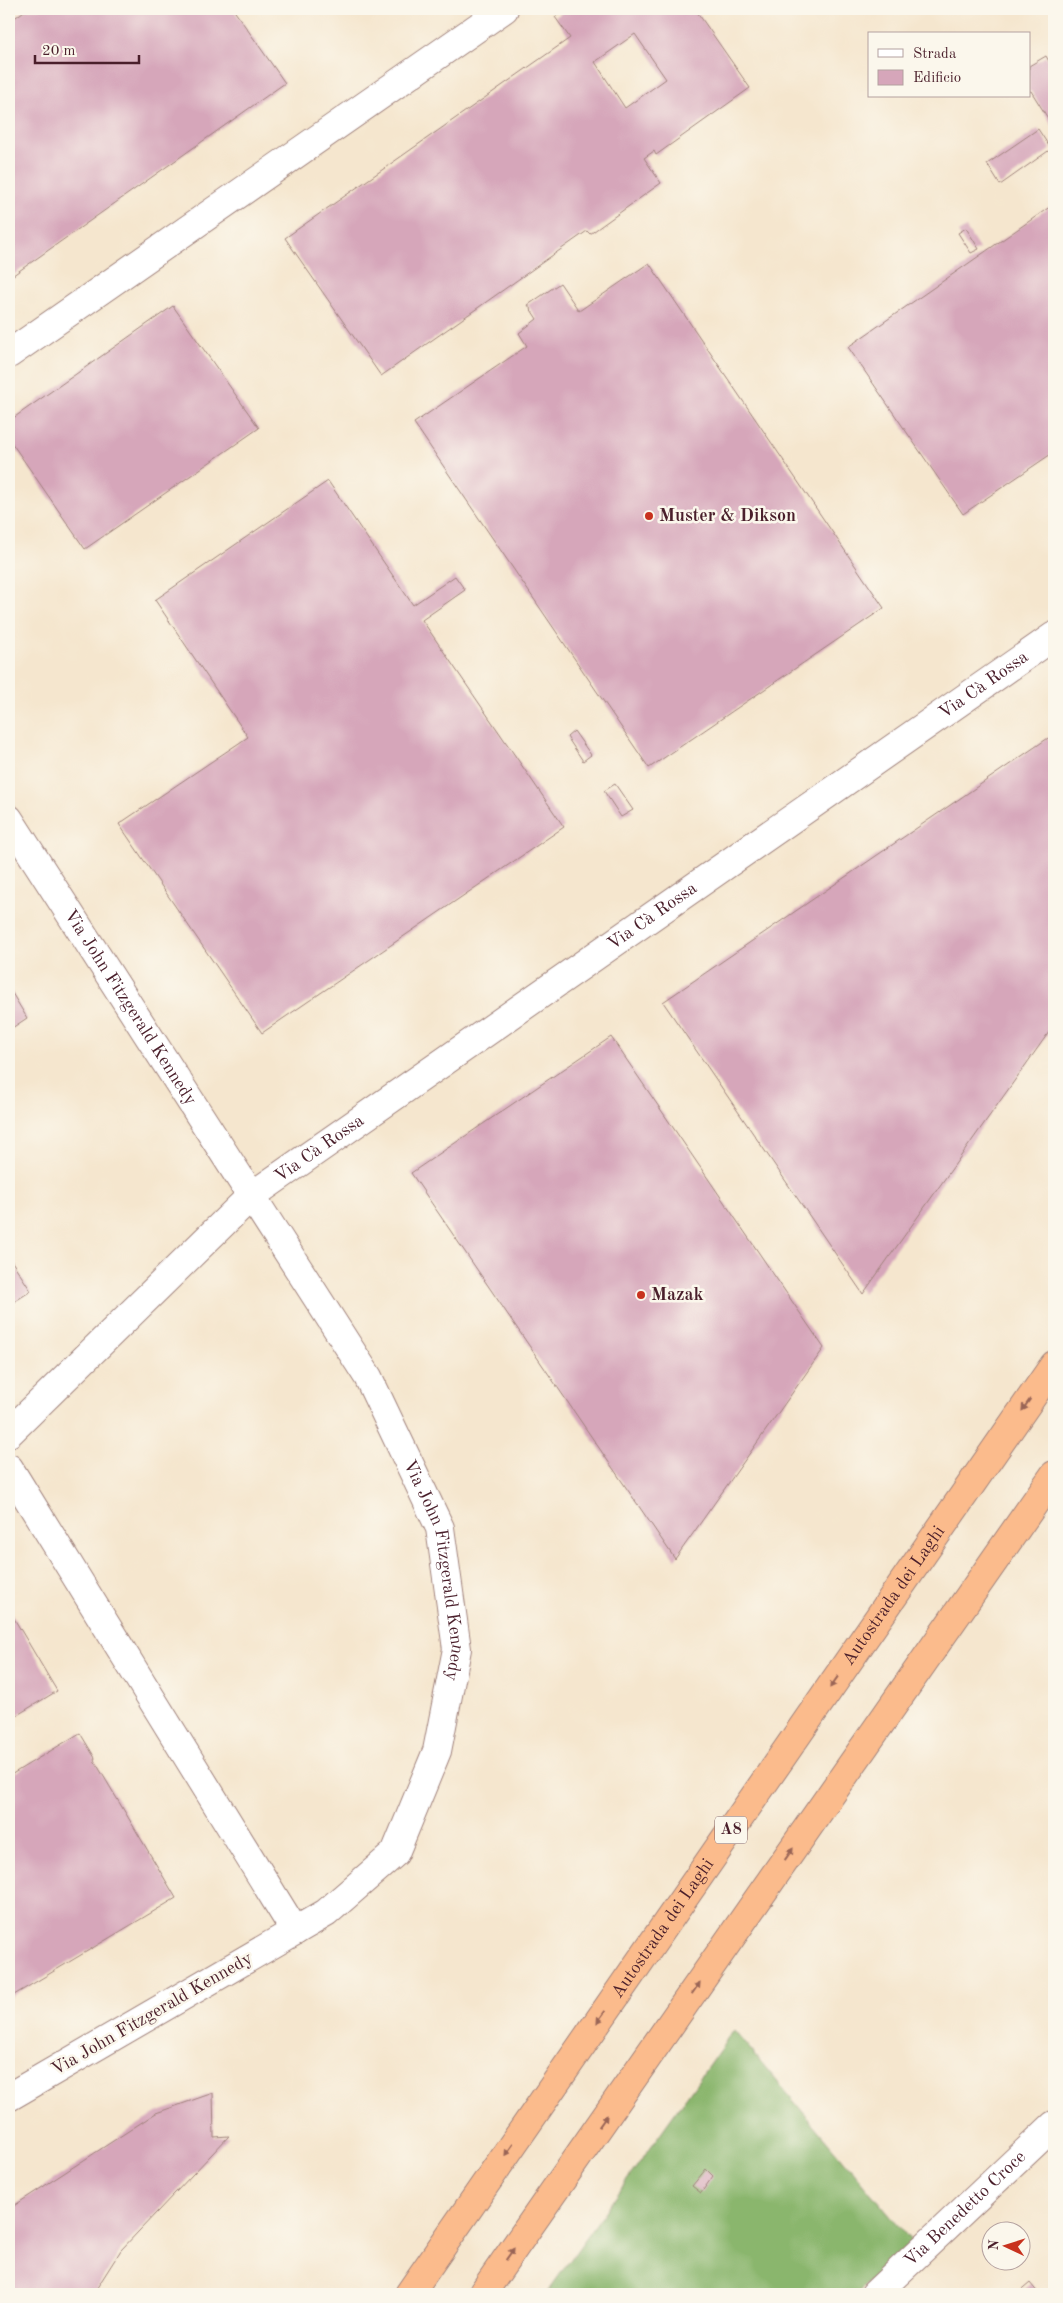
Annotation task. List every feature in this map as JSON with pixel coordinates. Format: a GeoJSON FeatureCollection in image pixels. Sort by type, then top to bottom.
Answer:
{"type":"FeatureCollection","features":[{"type":"Feature","properties":{"kind":"highway","name":"Autostrada dei Laghi"},"geometry":{"type":"LineString","coordinates":[[409,2294],[1054,1365]]}},
{"type":"Feature","properties":{"kind":"highway"},"geometry":{"type":"LineString","coordinates":[[482,2294],[1054,1475]]}},
{"type":"Feature","properties":{"kind":"street"},"geometry":{"type":"LineString","coordinates":[[9,354],[504,9]]}},
{"type":"Feature","properties":{"kind":"street","name":"Via Cà Rossa"},"geometry":{"type":"LineString","coordinates":[[250,1197],[1054,636]]}},
{"type":"Feature","properties":{"kind":"street","name":"Via John Fitzgerald Kennedy"},"geometry":{"type":"LineString","coordinates":[[9,819],[250,1197],[368,1377],[440,1528],[457,1649],[437,1751],[395,1853],[326,1913],[9,2097]]}},
{"type":"Feature","properties":{"kind":"street"},"geometry":{"type":"LineString","coordinates":[[9,1434],[250,1197]]}},
{"type":"Feature","properties":{"kind":"street"},"geometry":{"type":"LineString","coordinates":[[9,1468],[295,1931]]}},
{"type":"Feature","properties":{"kind":"street","name":"Via Benedetto Croce"},"geometry":{"type":"LineString","coordinates":[[876,2294],[1054,2125]]}},
{"type":"Feature","properties":{"kind":"green space"},"geometry":{"type":"Polygon","coordinates":[[[734,2030],[912,2242],[856,2294],[546,2294],[734,2030]]]}},
{"type":"Feature","properties":{"kind":"building"},"geometry":{"type":"Polygon","coordinates":[[[27,9],[233,9],[285,83],[9,278],[9,22],[27,9]]]}},
{"type":"Feature","properties":{"kind":"building"},"geometry":{"type":"Polygon","coordinates":[[[568,9],[695,9],[750,88],[656,155],[654,151],[644,158],[661,183],[590,234],[587,231],[381,376],[285,238],[570,38],[555,17],[568,9]],[[635,34],[595,62],[625,108],[666,79],[635,34]]]}},
{"type":"Feature","properties":{"kind":"building"},"geometry":{"type":"Polygon","coordinates":[[[1046,56],[1054,70],[1054,128],[1030,92],[1030,65],[1046,56]]]}},
{"type":"Feature","properties":{"kind":"building"},"geometry":{"type":"Polygon","coordinates":[[[1038,129],[1051,149],[1000,185],[987,164],[1038,129]]]}},
{"type":"Feature","properties":{"kind":"building"},"geometry":{"type":"Polygon","coordinates":[[[1054,204],[1054,452],[963,514],[848,347],[1054,204]]]}},
{"type":"Feature","properties":{"kind":"building"},"geometry":{"type":"Polygon","coordinates":[[[966,228],[979,249],[971,253],[958,233],[966,228]]]}},
{"type":"Feature","properties":{"kind":"building","name":"Muster & Dikson"},"geometry":{"type":"Polygon","coordinates":[[[649,263],[884,608],[649,768],[414,423],[527,346],[519,333],[537,319],[528,305],[560,283],[579,311],[649,263]]]}},
{"type":"Feature","properties":{"kind":"building"},"geometry":{"type":"Polygon","coordinates":[[[173,306],[259,428],[85,549],[9,439],[9,421],[173,306]]]}},
{"type":"Feature","properties":{"kind":"building"},"geometry":{"type":"Polygon","coordinates":[[[328,481],[413,605],[455,576],[465,590],[422,620],[564,827],[262,1033],[119,824],[248,737],[155,600],[328,481]]]}},
{"type":"Feature","properties":{"kind":"building"},"geometry":{"type":"Polygon","coordinates":[[[574,731],[591,755],[583,761],[567,737],[574,731]]]}},
{"type":"Feature","properties":{"kind":"building"},"geometry":{"type":"Polygon","coordinates":[[[1054,734],[1054,1025],[863,1294],[663,1002],[1054,734]]]}},
{"type":"Feature","properties":{"kind":"building"},"geometry":{"type":"Polygon","coordinates":[[[615,784],[633,810],[621,817],[604,791],[615,784]]]}},
{"type":"Feature","properties":{"kind":"building"},"geometry":{"type":"Polygon","coordinates":[[[9,988],[27,1018],[9,1030],[9,988]]]}},
{"type":"Feature","properties":{"kind":"building","name":"Mazak"},"geometry":{"type":"Polygon","coordinates":[[[611,1037],[824,1348],[675,1559],[411,1173],[611,1037]]]}},
{"type":"Feature","properties":{"kind":"building"},"geometry":{"type":"Polygon","coordinates":[[[9,1257],[31,1291],[9,1305],[9,1257]]]}},
{"type":"Feature","properties":{"kind":"building"},"geometry":{"type":"Polygon","coordinates":[[[9,1610],[57,1691],[9,1720],[9,1610]]]}},
{"type":"Feature","properties":{"kind":"building"},"geometry":{"type":"Polygon","coordinates":[[[80,1733],[176,1898],[9,1998],[9,1776],[80,1733]]]}},
{"type":"Feature","properties":{"kind":"building"},"geometry":{"type":"Polygon","coordinates":[[[213,2093],[214,2137],[229,2136],[121,2250],[93,2294],[9,2294],[9,2209],[156,2113],[213,2093]]]}},
{"type":"Feature","properties":{"kind":"building"},"geometry":{"type":"Polygon","coordinates":[[[706,2169],[713,2176],[701,2193],[692,2186],[706,2169]]]}},
{"type":"Feature","properties":{"kind":"building"},"geometry":{"type":"Polygon","coordinates":[[[1030,2283],[1039,2294],[1017,2294],[1030,2283]]]}},
{"type":"Feature","properties":{"kind":"place","name":"Muster & Dikson"},"geometry":{"type":"Point","coordinates":[649,516]}},
{"type":"Feature","properties":{"kind":"place","name":"Mazak"},"geometry":{"type":"Point","coordinates":[641,1295]}}]}
